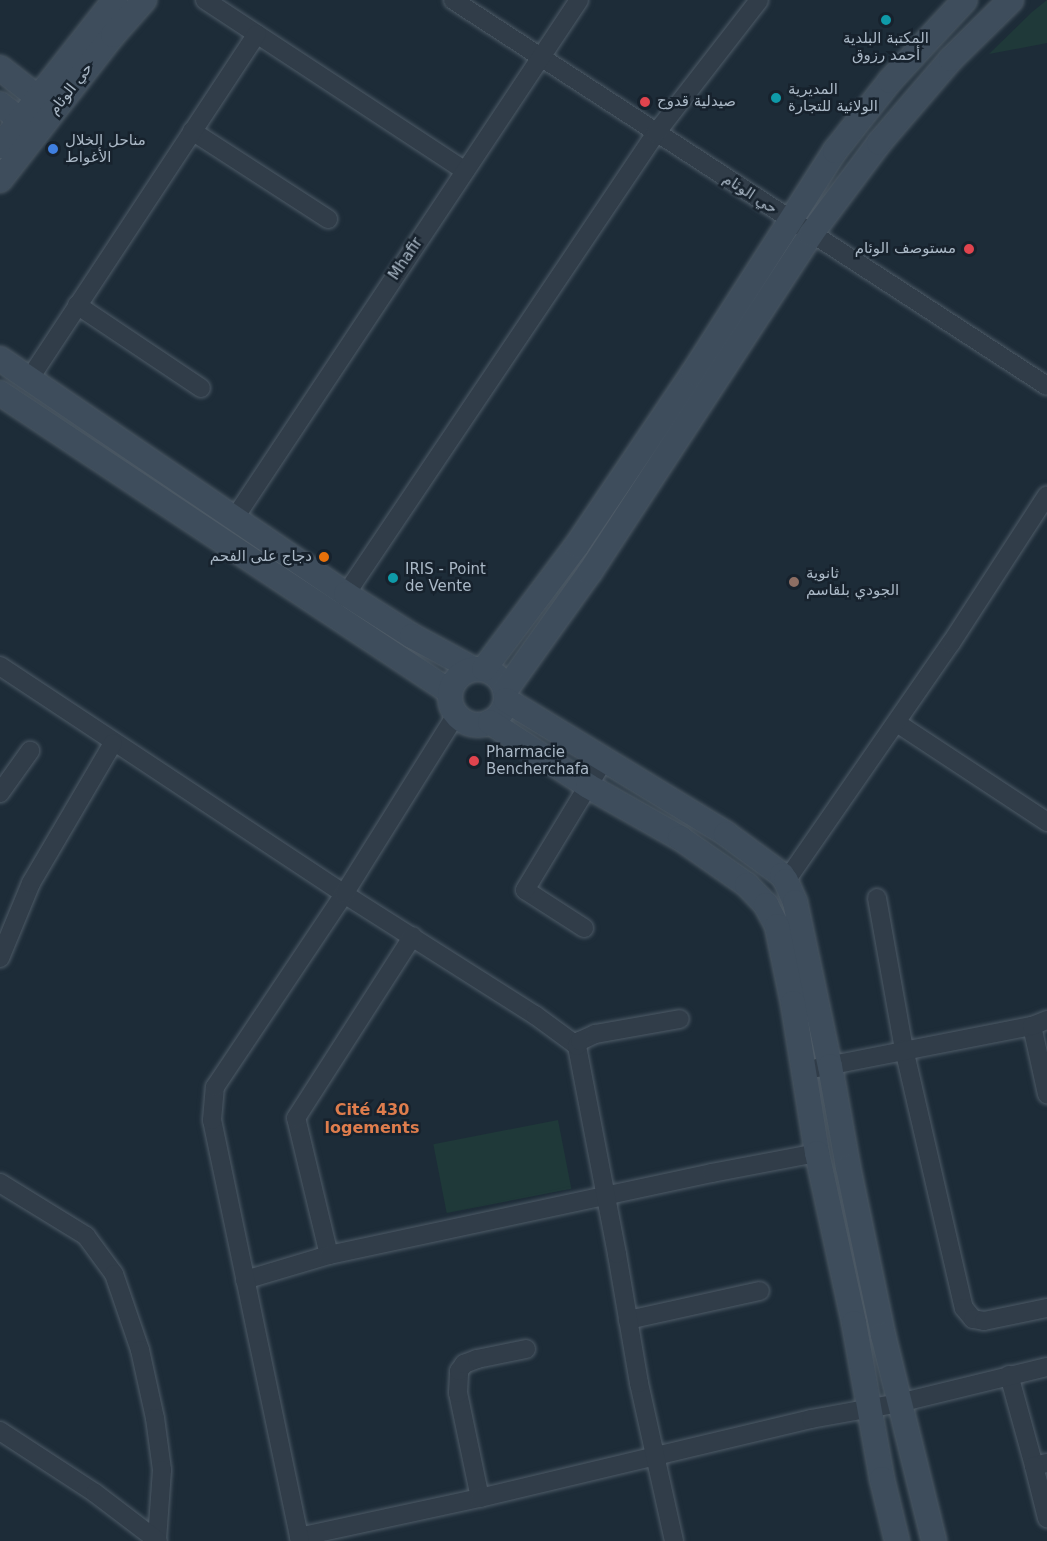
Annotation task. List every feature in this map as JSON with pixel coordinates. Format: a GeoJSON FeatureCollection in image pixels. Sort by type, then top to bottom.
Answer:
{"type":"FeatureCollection","features":[{"type":"Feature","properties":{"kind":"street","name":"حي الوئام"},"geometry":{"type":"LineString","coordinates":[[46,105],[115,0]]}},
{"type":"Feature","properties":{"kind":"street","name":"حي الوئام"},"geometry":{"type":"LineString","coordinates":[[0,180],[29,126],[144,0]]}},
{"type":"Feature","properties":{"kind":"street"},"geometry":{"type":"LineString","coordinates":[[205,0],[465,171]]}},
{"type":"Feature","properties":{"kind":"street","name":"حي الوئام"},"geometry":{"type":"LineString","coordinates":[[453,0],[1047,386]]}},
{"type":"Feature","properties":{"kind":"street","name":"Mhafir"},"geometry":{"type":"LineString","coordinates":[[234,519],[579,0]]}},
{"type":"Feature","properties":{"kind":"street"},"geometry":{"type":"LineString","coordinates":[[346,594],[656,133],[759,0]]}},
{"type":"Feature","properties":{"kind":"street"},"geometry":{"type":"LineString","coordinates":[[965,0],[890,81],[835,151],[693,374],[547,589],[479,669],[458,677],[450,692],[451,707],[456,716],[472,725],[490,722],[503,710],[506,696],[811,234],[879,142],[951,59],[1011,0]]}},
{"type":"Feature","properties":{"kind":"street"},"geometry":{"type":"LineString","coordinates":[[30,378],[257,33]]}},
{"type":"Feature","properties":{"kind":"street"},"geometry":{"type":"LineString","coordinates":[[0,68],[46,105]]}},
{"type":"Feature","properties":{"kind":"street"},"geometry":{"type":"LineString","coordinates":[[0,104],[29,126]]}},
{"type":"Feature","properties":{"kind":"street","name":"حي الوئام"},"geometry":{"type":"LineString","coordinates":[[0,146],[29,126]]}},
{"type":"Feature","properties":{"kind":"street"},"geometry":{"type":"LineString","coordinates":[[192,131],[328,219]]}},
{"type":"Feature","properties":{"kind":"street"},"geometry":{"type":"LineString","coordinates":[[77,305],[201,388]]}},
{"type":"Feature","properties":{"kind":"street"},"geometry":{"type":"LineString","coordinates":[[0,359],[346,594],[412,636],[497,676],[506,696],[726,834],[782,875],[795,902],[898,1403],[934,1541]]}},
{"type":"Feature","properties":{"kind":"street"},"geometry":{"type":"LineString","coordinates":[[0,393],[450,692]]}},
{"type":"Feature","properties":{"kind":"street"},"geometry":{"type":"LineString","coordinates":[[786,881],[897,723],[1047,495]]}},
{"type":"Feature","properties":{"kind":"street"},"geometry":{"type":"LineString","coordinates":[[0,666],[344,894],[535,1015],[577,1046],[628,1320],[674,1541]]}},
{"type":"Feature","properties":{"kind":"street"},"geometry":{"type":"LineString","coordinates":[[456,716],[344,894],[215,1087],[212,1120],[299,1539],[1047,1367]]}},
{"type":"Feature","properties":{"kind":"street"},"geometry":{"type":"LineString","coordinates":[[490,722],[588,786],[680,838],[747,885],[766,905],[777,926],[817,1153],[897,1541]]}},
{"type":"Feature","properties":{"kind":"street"},"geometry":{"type":"LineString","coordinates":[[897,723],[1047,822]]}},
{"type":"Feature","properties":{"kind":"street"},"geometry":{"type":"LineString","coordinates":[[0,956],[31,883],[113,743]]}},
{"type":"Feature","properties":{"kind":"street"},"geometry":{"type":"LineString","coordinates":[[0,793],[30,751]]}},
{"type":"Feature","properties":{"kind":"street"},"geometry":{"type":"LineString","coordinates":[[584,928],[525,890],[605,758]]}},
{"type":"Feature","properties":{"kind":"street"},"geometry":{"type":"LineString","coordinates":[[878,898],[903,1049],[964,1308],[973,1319],[984,1321],[1047,1308]]}},
{"type":"Feature","properties":{"kind":"street"},"geometry":{"type":"LineString","coordinates":[[329,1256],[296,1118],[413,936]]}},
{"type":"Feature","properties":{"kind":"street"},"geometry":{"type":"LineString","coordinates":[[577,1046],[580,1041],[595,1034],[680,1019]]}},
{"type":"Feature","properties":{"kind":"street"},"geometry":{"type":"LineString","coordinates":[[804,1070],[1040,1023],[1047,1094]]}},
{"type":"Feature","properties":{"kind":"street"},"geometry":{"type":"LineString","coordinates":[[245,1280],[329,1256],[606,1195],[817,1153]]}},
{"type":"Feature","properties":{"kind":"street"},"geometry":{"type":"LineString","coordinates":[[0,1183],[86,1236],[114,1274],[140,1350],[155,1418],[162,1470],[158,1541]]}},
{"type":"Feature","properties":{"kind":"street"},"geometry":{"type":"LineString","coordinates":[[628,1320],[760,1292]]}},
{"type":"Feature","properties":{"kind":"street"},"geometry":{"type":"LineString","coordinates":[[480,1498],[458,1393],[459,1371],[464,1364],[477,1359],[526,1349]]}},
{"type":"Feature","properties":{"kind":"street"},"geometry":{"type":"LineString","coordinates":[[1009,1375],[1041,1465],[1047,1518]]}},
{"type":"Feature","properties":{"kind":"street"},"geometry":{"type":"LineString","coordinates":[[0,1431],[95,1492],[158,1541]]}},
{"type":"Feature","properties":{"kind":"green space"},"geometry":{"type":"Polygon","coordinates":[[[1047,0],[1047,43],[989,54],[1032,12],[1047,0]]]}},
{"type":"Feature","properties":{"kind":"green space"},"geometry":{"type":"Polygon","coordinates":[[[558,1120],[571,1189],[447,1213],[433,1144],[558,1120]]]}},
{"type":"Feature","properties":{"kind":"place","name":"المكتبة البلدية أحمد رزوق"},"geometry":{"type":"Point","coordinates":[886,20]}},
{"type":"Feature","properties":{"kind":"place","name":"المديرية الولائية للتجارة"},"geometry":{"type":"Point","coordinates":[776,98]}},
{"type":"Feature","properties":{"kind":"place","name":"صيدلية قدوح"},"geometry":{"type":"Point","coordinates":[645,102]}},
{"type":"Feature","properties":{"kind":"place","name":"مناحل الخلال الأغواط"},"geometry":{"type":"Point","coordinates":[53,149]}},
{"type":"Feature","properties":{"kind":"place","name":"مستوصف الوئام"},"geometry":{"type":"Point","coordinates":[969,249]}},
{"type":"Feature","properties":{"kind":"place","name":"دجاج على الفحم"},"geometry":{"type":"Point","coordinates":[324,557]}},
{"type":"Feature","properties":{"kind":"place","name":"IRIS - Point de Vente"},"geometry":{"type":"Point","coordinates":[393,578]}},
{"type":"Feature","properties":{"kind":"place","name":"ثانوية الجودي بلقاسم"},"geometry":{"type":"Point","coordinates":[794,582]}},
{"type":"Feature","properties":{"kind":"place","name":"Pharmacie Bencherchafa"},"geometry":{"type":"Point","coordinates":[474,761]}},
{"type":"Feature","properties":{"kind":"district","name":"Cité 430 logements"},"geometry":{"type":"Point","coordinates":[372,1119]}}]}
